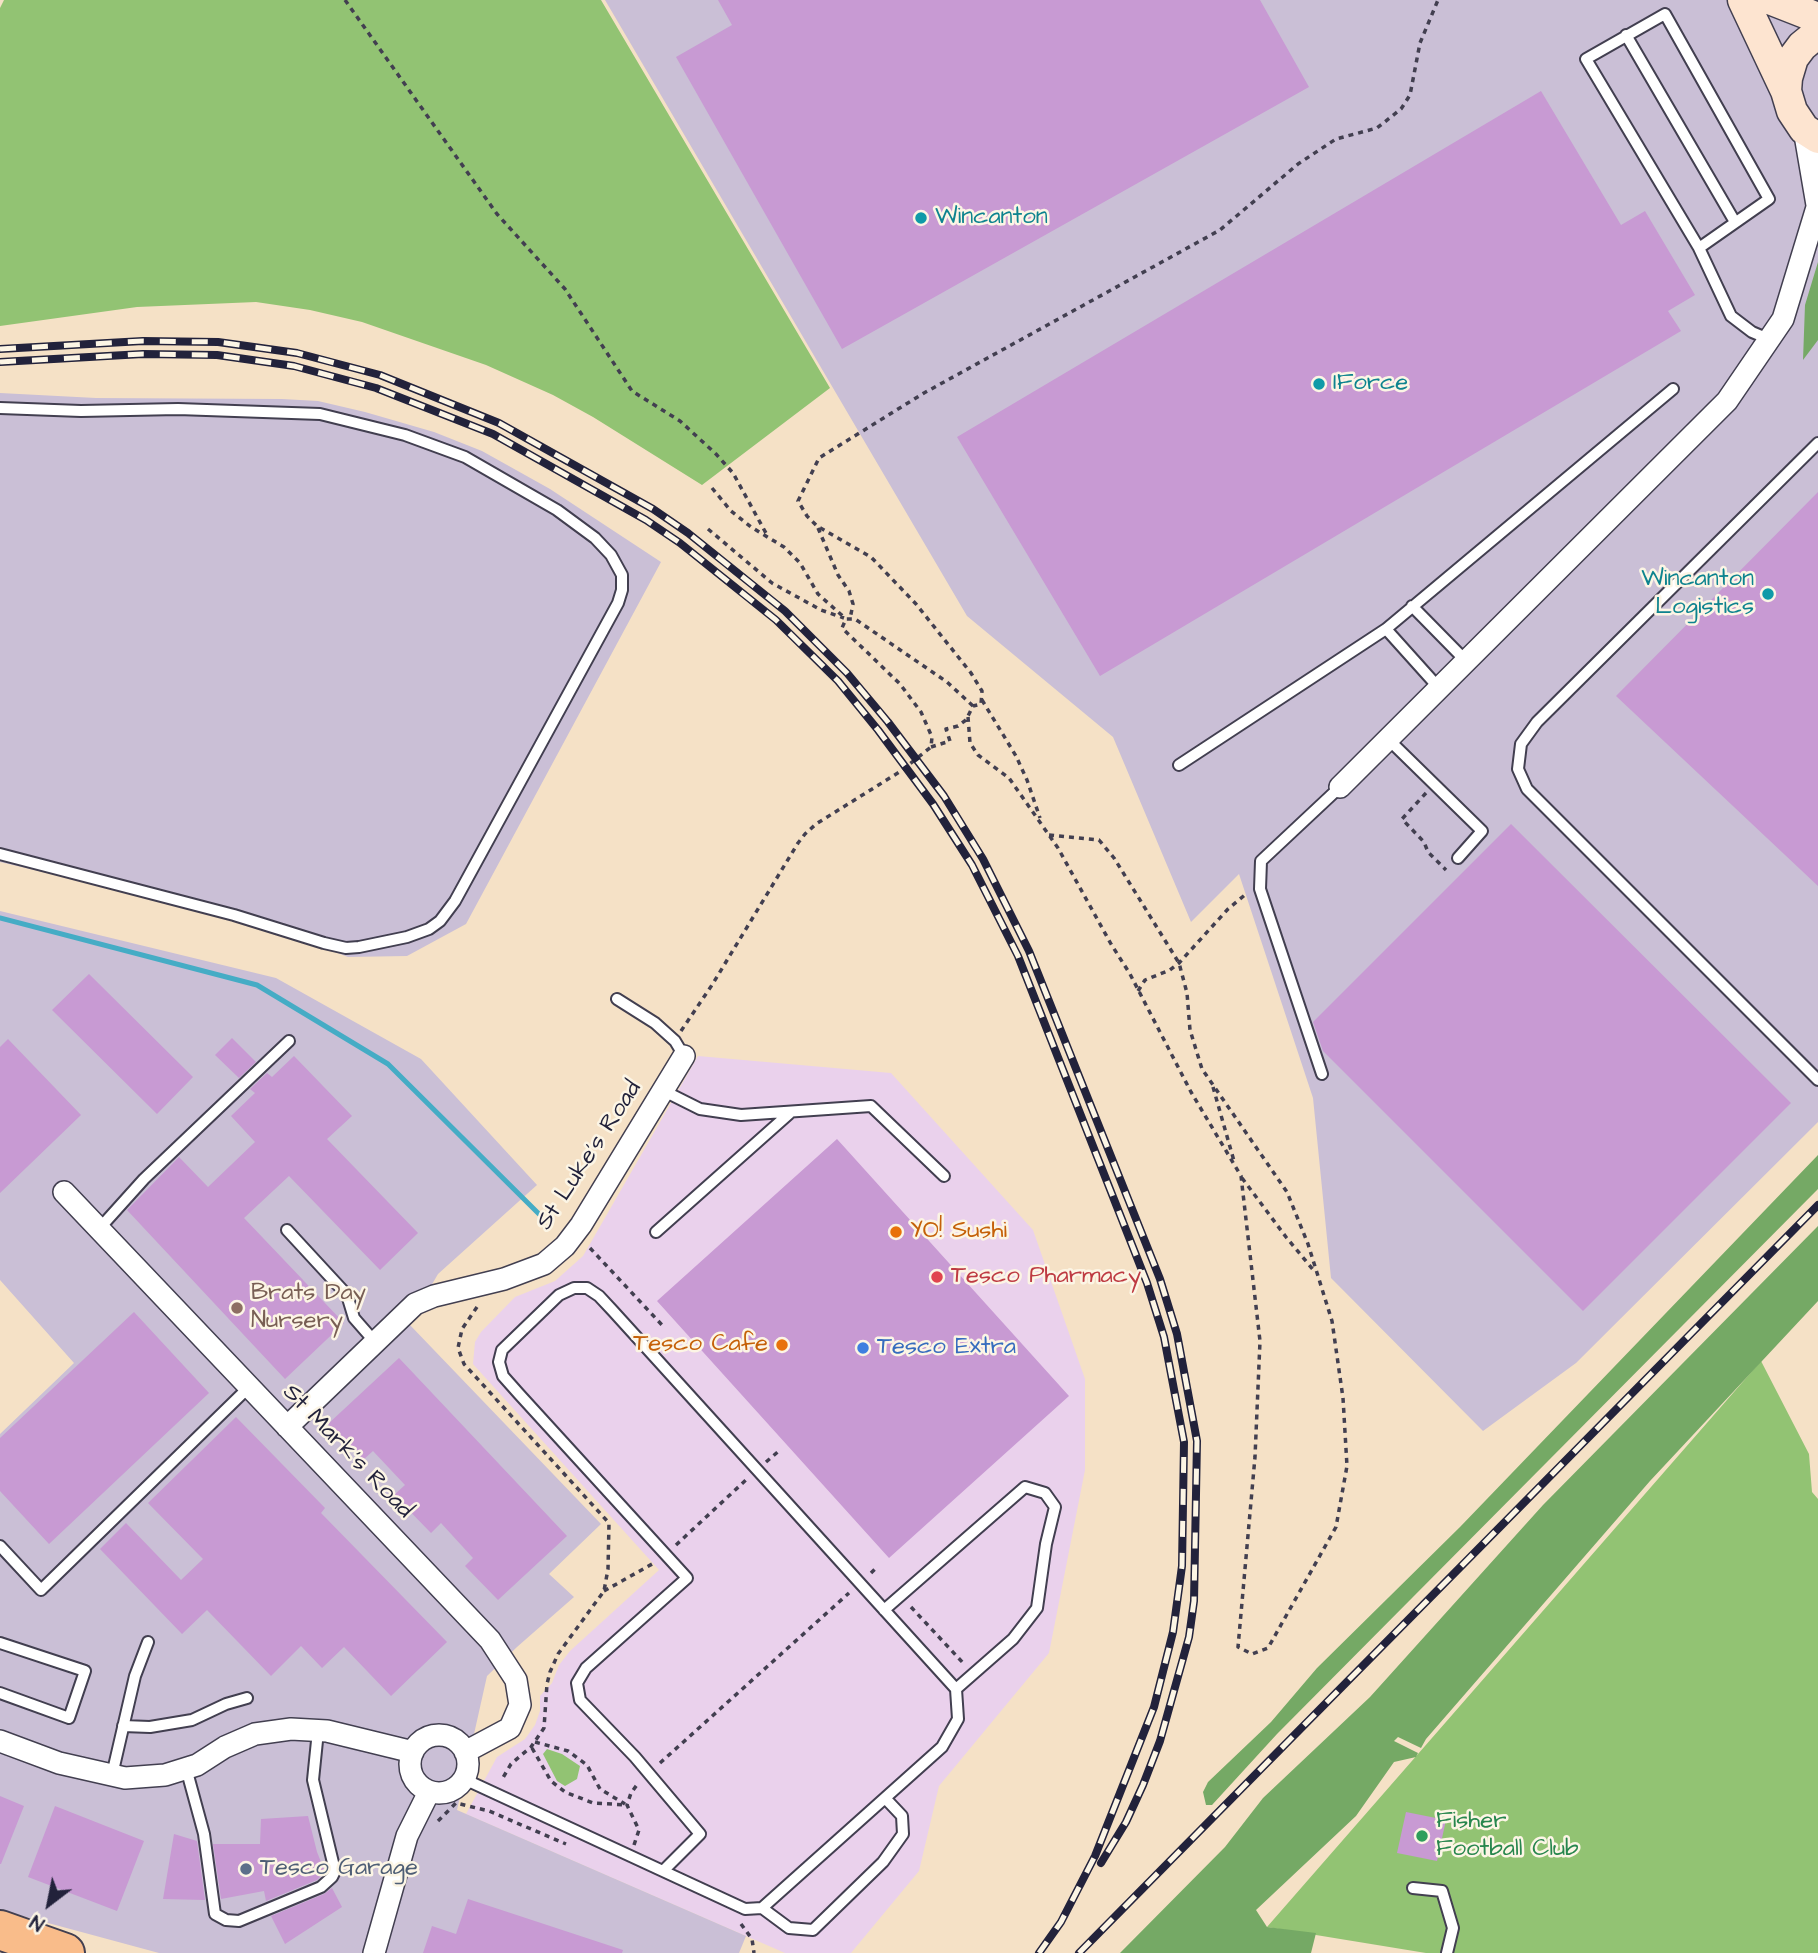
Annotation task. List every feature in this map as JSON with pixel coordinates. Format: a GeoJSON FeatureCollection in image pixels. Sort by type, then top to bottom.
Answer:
{"type":"FeatureCollection","features":[{"type":"Feature","properties":{"kind":"highway"},"geometry":{"type":"LineString","coordinates":[[0,1930],[65,1953]]}},
{"type":"Feature","properties":{"kind":"street"},"geometry":{"type":"LineString","coordinates":[[1340,787],[1727,401],[1783,319],[1818,204],[1811,133],[1792,111],[1786,91],[1743,0]]}},
{"type":"Feature","properties":{"kind":"street"},"geometry":{"type":"LineString","coordinates":[[1772,0],[1818,18]]}},
{"type":"Feature","properties":{"kind":"street"},"geometry":{"type":"LineString","coordinates":[[1786,91],[1793,58],[1802,46],[1818,33]]}},
{"type":"Feature","properties":{"kind":"street","name":"St Luke's Road"},"geometry":{"type":"LineString","coordinates":[[287,1427],[415,1304],[435,1296],[504,1279],[544,1264],[575,1235],[684,1056]]}},
{"type":"Feature","properties":{"kind":"street","name":"St Mark's Road"},"geometry":{"type":"LineString","coordinates":[[64,1192],[490,1640],[512,1671],[520,1705],[510,1728],[466,1752]]}},
{"type":"Feature","properties":{"kind":"street"},"geometry":{"type":"LineString","coordinates":[[0,1741],[59,1763],[125,1778],[165,1775],[197,1765],[255,1734],[291,1729],[376,1741],[413,1752]]}},
{"type":"Feature","properties":{"kind":"street"},"geometry":{"type":"LineString","coordinates":[[425,1738],[452,1738],[466,1752],[468,1768],[464,1779],[454,1790],[445,1793],[429,1792],[413,1778],[410,1760],[413,1752],[425,1738]]}},
{"type":"Feature","properties":{"kind":"street"},"geometry":{"type":"LineString","coordinates":[[374,1953],[407,1836],[429,1792]]}},
{"type":"Feature","properties":{"kind":"lane"},"geometry":{"type":"LineString","coordinates":[[1699,248],[1769,200],[1665,14],[1586,60],[1699,248],[1731,316],[1752,332],[1771,340]]}},
{"type":"Feature","properties":{"kind":"lane"},"geometry":{"type":"LineString","coordinates":[[1626,35],[1735,222]]}},
{"type":"Feature","properties":{"kind":"lane"},"geometry":{"type":"LineString","coordinates":[[1179,765],[1386,629],[1673,389]]}},
{"type":"Feature","properties":{"kind":"lane"},"geometry":{"type":"LineString","coordinates":[[0,408],[81,411],[178,409],[320,414],[405,435],[465,457],[557,510],[595,538],[611,555],[622,575],[622,590],[618,603],[455,901],[440,921],[429,929],[383,942],[346,948],[234,915],[0,854]]}},
{"type":"Feature","properties":{"kind":"lane"},"geometry":{"type":"LineString","coordinates":[[1818,443],[1537,722],[1521,744],[1518,769],[1527,789],[1818,1080]]}},
{"type":"Feature","properties":{"kind":"lane"},"geometry":{"type":"LineString","coordinates":[[1412,606],[1466,661]]}},
{"type":"Feature","properties":{"kind":"lane"},"geometry":{"type":"LineString","coordinates":[[1386,629],[1439,688]]}},
{"type":"Feature","properties":{"kind":"lane"},"geometry":{"type":"LineString","coordinates":[[1388,739],[1482,831],[1458,858]]}},
{"type":"Feature","properties":{"kind":"lane"},"geometry":{"type":"LineString","coordinates":[[1322,1074],[1260,889],[1261,861],[1340,787]]}},
{"type":"Feature","properties":{"kind":"lane"},"geometry":{"type":"LineString","coordinates":[[617,999],[676,1041],[684,1056]]}},
{"type":"Feature","properties":{"kind":"lane"},"geometry":{"type":"LineString","coordinates":[[99,1229],[144,1179],[289,1041]]}},
{"type":"Feature","properties":{"kind":"lane"},"geometry":{"type":"LineString","coordinates":[[664,1091],[700,1108],[741,1115],[871,1106],[944,1176]]}},
{"type":"Feature","properties":{"kind":"lane"},"geometry":{"type":"LineString","coordinates":[[656,1232],[791,1112]]}},
{"type":"Feature","properties":{"kind":"lane"},"geometry":{"type":"LineString","coordinates":[[287,1230],[347,1295],[354,1318],[375,1342]]}},
{"type":"Feature","properties":{"kind":"lane"},"geometry":{"type":"LineString","coordinates":[[464,1779],[745,1909],[762,1908],[942,1747],[958,1719],[956,1689],[599,1296],[587,1288],[574,1288],[559,1295],[502,1350],[499,1362],[503,1376],[687,1578],[586,1668],[577,1683],[580,1700],[700,1834],[663,1871]]}},
{"type":"Feature","properties":{"kind":"lane"},"geometry":{"type":"LineString","coordinates":[[0,1546],[41,1590],[249,1387]]}},
{"type":"Feature","properties":{"kind":"lane"},"geometry":{"type":"LineString","coordinates":[[884,1610],[1025,1487],[1045,1493],[1055,1507],[1046,1544],[1037,1608],[1013,1639],[956,1689]]}},
{"type":"Feature","properties":{"kind":"lane"},"geometry":{"type":"LineString","coordinates":[[112,1774],[135,1676],[148,1642]]}},
{"type":"Feature","properties":{"kind":"lane"},"geometry":{"type":"LineString","coordinates":[[0,1643],[85,1671],[69,1718],[0,1693]]}},
{"type":"Feature","properties":{"kind":"lane"},"geometry":{"type":"LineString","coordinates":[[123,1726],[150,1727],[192,1720],[226,1704],[247,1698]]}},
{"type":"Feature","properties":{"kind":"lane"},"geometry":{"type":"LineString","coordinates":[[186,1768],[204,1834],[215,1914],[226,1920],[239,1921],[321,1887],[335,1871],[313,1780],[318,1731]]}},
{"type":"Feature","properties":{"kind":"lane"},"geometry":{"type":"LineString","coordinates":[[762,1908],[789,1928],[813,1930],[883,1861],[903,1834],[902,1816],[885,1798]]}},
{"type":"Feature","properties":{"kind":"lane"},"geometry":{"type":"LineString","coordinates":[[1413,1888],[1442,1891],[1453,1928],[1447,1953]]}},
{"type":"Feature","properties":{"kind":"path"},"geometry":{"type":"LineString","coordinates":[[345,0],[497,214],[565,289],[632,391],[680,421],[716,454],[733,473],[767,535]]}},
{"type":"Feature","properties":{"kind":"path"},"geometry":{"type":"LineString","coordinates":[[973,706],[981,704],[982,691],[971,673],[916,604],[871,557],[817,526],[807,516],[798,501],[819,458],[924,393],[1220,230],[1298,164],[1336,139],[1377,128],[1401,109],[1410,95],[1420,43],[1438,0]]}},
{"type":"Feature","properties":{"kind":"path"},"geometry":{"type":"LineString","coordinates":[[712,488],[731,511],[751,527],[767,535],[800,563],[818,594],[848,619]]}},
{"type":"Feature","properties":{"kind":"path"},"geometry":{"type":"LineString","coordinates":[[817,526],[822,543],[849,591],[853,604],[842,628],[900,684],[921,712],[932,737],[931,747]]}},
{"type":"Feature","properties":{"kind":"path"},"geometry":{"type":"LineString","coordinates":[[708,528],[772,583],[821,610],[855,619],[947,682],[973,706]]}},
{"type":"Feature","properties":{"kind":"path"},"geometry":{"type":"LineString","coordinates":[[981,698],[1016,756],[1042,824]]}},
{"type":"Feature","properties":{"kind":"path"},"geometry":{"type":"LineString","coordinates":[[973,706],[968,718],[970,743],[978,755],[1009,778],[1042,824],[1130,974],[1191,1092],[1236,1168],[1286,1237],[1318,1275]]}},
{"type":"Feature","properties":{"kind":"path"},"geometry":{"type":"LineString","coordinates":[[805,834],[816,824],[901,771],[931,747],[950,741],[946,729],[958,726],[968,718]]}},
{"type":"Feature","properties":{"kind":"path"},"geometry":{"type":"LineString","coordinates":[[1435,784],[1402,819],[1446,870]]}},
{"type":"Feature","properties":{"kind":"path"},"geometry":{"type":"LineString","coordinates":[[1049,835],[1099,840],[1114,858],[1179,963],[1187,993],[1190,1030],[1202,1069],[1287,1192],[1332,1321],[1343,1398],[1347,1466],[1336,1527],[1268,1648],[1252,1654],[1238,1647],[1255,1457],[1260,1341],[1241,1176]]}},
{"type":"Feature","properties":{"kind":"path"},"geometry":{"type":"LineString","coordinates":[[1138,991],[1145,980],[1170,970],[1179,963],[1228,909],[1260,883]]}},
{"type":"Feature","properties":{"kind":"path"},"geometry":{"type":"LineString","coordinates":[[1211,1082],[1236,1168]]}},
{"type":"Feature","properties":{"kind":"path"},"geometry":{"type":"LineString","coordinates":[[586,1244],[662,1325]]}},
{"type":"Feature","properties":{"kind":"path"},"geometry":{"type":"LineString","coordinates":[[604,1591],[645,1570],[665,1555],[780,1450]]}},
{"type":"Feature","properties":{"kind":"path"},"geometry":{"type":"LineString","coordinates":[[627,1805],[631,1793],[648,1773],[878,1566]]}},
{"type":"Feature","properties":{"kind":"path"},"geometry":{"type":"LineString","coordinates":[[901,1596],[974,1674]]}},
{"type":"Feature","properties":{"kind":"path"},"geometry":{"type":"LineString","coordinates":[[627,1805],[593,1803],[565,1792],[551,1781],[533,1745],[568,1751],[587,1765],[600,1789],[627,1805],[639,1830],[629,1855]]}},
{"type":"Feature","properties":{"kind":"path"},"geometry":{"type":"LineString","coordinates":[[437,1822],[456,1803],[489,1811],[573,1848]]}},
{"type":"Feature","properties":{"kind":"shaded area"},"geometry":{"type":"Polygon","coordinates":[[[605,0],[1818,0],[1818,1122],[1576,1363],[1483,1431],[1331,1278],[1313,1098],[1239,874],[1191,922],[1113,737],[967,616],[605,0]]]}},
{"type":"Feature","properties":{"kind":"shaded area"},"geometry":{"type":"Polygon","coordinates":[[[0,393],[96,398],[282,399],[318,401],[365,412],[434,432],[482,451],[550,489],[661,562],[466,924],[407,956],[348,957],[255,921],[0,862],[0,393]]]}},
{"type":"Feature","properties":{"kind":"shaded area"},"geometry":{"type":"Polygon","coordinates":[[[0,911],[276,978],[421,1059],[537,1185],[438,1274],[409,1324],[601,1524],[549,1574],[574,1597],[487,1676],[457,1810],[746,1936],[739,1953],[159,1953],[0,1910],[0,1434],[74,1363],[0,1280],[0,911]]]}},
{"type":"Feature","properties":{"kind":"shaded area"},"geometry":{"type":"Polygon","coordinates":[[[698,1056],[891,1073],[1033,1230],[1085,1379],[1085,1470],[1049,1653],[939,1786],[919,1871],[851,1953],[785,1953],[466,1814],[497,1757],[525,1739],[535,1725],[540,1711],[540,1696],[552,1683],[559,1665],[570,1651],[659,1570],[473,1364],[475,1342],[481,1332],[515,1297],[555,1281],[583,1256],[698,1056]]]}},
{"type":"Feature","properties":{"kind":"green space"},"geometry":{"type":"Polygon","coordinates":[[[4,0],[601,0],[830,388],[702,485],[593,417],[553,395],[486,365],[362,322],[310,310],[256,302],[137,307],[0,326],[0,8],[4,0]]]}},
{"type":"Feature","properties":{"kind":"green space"},"geometry":{"type":"Polygon","coordinates":[[[1818,262],[1818,340],[1803,360],[1805,305],[1818,262]]]}},
{"type":"Feature","properties":{"kind":"green space"},"geometry":{"type":"Polygon","coordinates":[[[1818,1155],[1818,1189],[1277,1734],[1212,1805],[1206,1805],[1203,1792],[1208,1782],[1271,1722],[1317,1668],[1460,1527],[1818,1155]]]}},
{"type":"Feature","properties":{"kind":"green space"},"geometry":{"type":"Polygon","coordinates":[[[1818,1226],[1818,1301],[1650,1481],[1421,1748],[1398,1737],[1394,1741],[1418,1753],[1416,1757],[1394,1762],[1356,1816],[1256,1910],[1267,1927],[1316,1933],[1311,1953],[1120,1953],[1225,1847],[1263,1798],[1370,1697],[1543,1505],[1818,1226]]]}},
{"type":"Feature","properties":{"kind":"green space"},"geometry":{"type":"Polygon","coordinates":[[[1761,1361],[1809,1454],[1812,1492],[1818,1499],[1818,1953],[1426,1953],[1267,1927],[1761,1361]]]}},
{"type":"Feature","properties":{"kind":"green space"},"geometry":{"type":"Polygon","coordinates":[[[547,1749],[562,1754],[580,1766],[577,1779],[565,1786],[557,1781],[543,1754],[547,1749]]]}},
{"type":"Feature","properties":{"kind":"building","name":"Wincanton"},"geometry":{"type":"Polygon","coordinates":[[[718,0],[1260,0],[1309,87],[842,349],[676,57],[732,25],[718,0]]]}},
{"type":"Feature","properties":{"kind":"building","name":"IForce"},"geometry":{"type":"Polygon","coordinates":[[[1541,91],[1621,225],[1645,211],[1695,295],[1668,311],[1681,331],[1100,676],[957,437],[1541,91]]]}},
{"type":"Feature","properties":{"kind":"building","name":"Wincanton Logistics"},"geometry":{"type":"Polygon","coordinates":[[[1818,492],[1818,886],[1616,696],[1818,492]]]}},
{"type":"Feature","properties":{"kind":"building"},"geometry":{"type":"Polygon","coordinates":[[[1511,824],[1791,1103],[1583,1311],[1323,1051],[1313,1022],[1511,824]]]}},
{"type":"Feature","properties":{"kind":"building"},"geometry":{"type":"Polygon","coordinates":[[[89,974],[193,1077],[157,1114],[52,1010],[89,974]]]}},
{"type":"Feature","properties":{"kind":"building"},"geometry":{"type":"Polygon","coordinates":[[[232,1038],[256,1062],[239,1078],[215,1055],[232,1038]]]}},
{"type":"Feature","properties":{"kind":"building"},"geometry":{"type":"Polygon","coordinates":[[[8,1039],[81,1115],[0,1193],[0,1047],[8,1039]]]}},
{"type":"Feature","properties":{"kind":"building"},"geometry":{"type":"Polygon","coordinates":[[[294,1056],[352,1116],[327,1139],[418,1233],[380,1270],[289,1176],[244,1218],[344,1323],[285,1379],[127,1210],[179,1157],[208,1187],[255,1142],[231,1116],[255,1093],[250,1089],[267,1073],[272,1077],[294,1056]]]}},
{"type":"Feature","properties":{"kind":"building","name":"Tesco Extra"},"geometry":{"type":"Polygon","coordinates":[[[837,1139],[1069,1396],[889,1558],[657,1301],[837,1139]]]}},
{"type":"Feature","properties":{"kind":"building"},"geometry":{"type":"Polygon","coordinates":[[[134,1312],[209,1393],[49,1544],[0,1491],[0,1438],[134,1312]]]}},
{"type":"Feature","properties":{"kind":"building"},"geometry":{"type":"Polygon","coordinates":[[[399,1358],[567,1536],[498,1600],[465,1566],[473,1558],[441,1523],[431,1533],[394,1495],[405,1485],[373,1451],[363,1460],[328,1424],[399,1358]]]}},
{"type":"Feature","properties":{"kind":"building"},"geometry":{"type":"Polygon","coordinates":[[[236,1417],[325,1508],[321,1513],[447,1642],[391,1696],[344,1647],[322,1668],[301,1646],[271,1676],[207,1610],[182,1634],[100,1549],[126,1523],[181,1580],[203,1559],[148,1503],[236,1417]]]}},
{"type":"Feature","properties":{"kind":"building"},"geometry":{"type":"Polygon","coordinates":[[[0,1796],[24,1806],[1,1864],[0,1864],[0,1796]]]}},
{"type":"Feature","properties":{"kind":"building"},"geometry":{"type":"Polygon","coordinates":[[[55,1806],[144,1841],[117,1911],[28,1877],[55,1806]]]}},
{"type":"Feature","properties":{"kind":"building","name":"Fisher Football Club"},"geometry":{"type":"Polygon","coordinates":[[[1406,1812],[1446,1820],[1437,1861],[1397,1853],[1406,1812]]]}},
{"type":"Feature","properties":{"kind":"building"},"geometry":{"type":"Polygon","coordinates":[[[308,1816],[325,1872],[317,1880],[266,1901],[264,1891],[221,1899],[213,1844],[260,1844],[261,1819],[308,1816]]]}},
{"type":"Feature","properties":{"kind":"building"},"geometry":{"type":"Polygon","coordinates":[[[174,1834],[197,1841],[205,1900],[163,1899],[174,1834]]]}},
{"type":"Feature","properties":{"kind":"building"},"geometry":{"type":"Polygon","coordinates":[[[332,1888],[342,1907],[285,1944],[271,1916],[324,1894],[332,1888]]]}},
{"type":"Feature","properties":{"kind":"building"},"geometry":{"type":"Polygon","coordinates":[[[468,1899],[623,1950],[622,1953],[423,1953],[432,1926],[456,1934],[468,1899]]]}},
{"type":"Feature","properties":{"kind":"waterway"},"geometry":{"type":"LineString","coordinates":[[0,918],[257,985],[388,1064],[539,1214]]}},
{"type":"Feature","properties":{"kind":"railway"},"geometry":{"type":"LineString","coordinates":[[0,349],[143,341],[218,342],[297,353],[380,375],[499,423],[653,509],[688,533],[785,611],[847,673],[944,796],[983,859],[1029,951],[1160,1279],[1177,1334],[1197,1441],[1194,1601],[1189,1637],[1160,1741],[1143,1785],[1126,1822],[1101,1863]]}},
{"type":"Feature","properties":{"kind":"railway"},"geometry":{"type":"LineString","coordinates":[[0,362],[143,354],[217,355],[294,366],[376,388],[493,434],[646,520],[680,543],[776,620],[838,681],[933,804],[972,865],[1018,956],[1147,1283],[1164,1337],[1184,1442],[1182,1566],[1173,1632],[1154,1707],[1095,1856],[1061,1922],[1039,1953]]}},
{"type":"Feature","properties":{"kind":"railway"},"geometry":{"type":"LineString","coordinates":[[1079,1953],[1818,1205]]}},
{"type":"Feature","properties":{"kind":"place","name":"Wincanton"},"geometry":{"type":"Point","coordinates":[921,218]}},
{"type":"Feature","properties":{"kind":"place","name":"IForce"},"geometry":{"type":"Point","coordinates":[1319,384]}},
{"type":"Feature","properties":{"kind":"place","name":"Wincanton Logistics"},"geometry":{"type":"Point","coordinates":[1768,594]}},
{"type":"Feature","properties":{"kind":"place","name":"YO! Sushi"},"geometry":{"type":"Point","coordinates":[896,1232]}},
{"type":"Feature","properties":{"kind":"place","name":"Tesco Pharmacy"},"geometry":{"type":"Point","coordinates":[937,1277]}},
{"type":"Feature","properties":{"kind":"place","name":"Brats Day Nursery"},"geometry":{"type":"Point","coordinates":[237,1308]}},
{"type":"Feature","properties":{"kind":"place","name":"Tesco Cafe"},"geometry":{"type":"Point","coordinates":[782,1345]}},
{"type":"Feature","properties":{"kind":"place","name":"Tesco Extra"},"geometry":{"type":"Point","coordinates":[863,1348]}},
{"type":"Feature","properties":{"kind":"place","name":"Fisher Football Club"},"geometry":{"type":"Point","coordinates":[1422,1836]}},
{"type":"Feature","properties":{"kind":"place","name":"Tesco Garage"},"geometry":{"type":"Point","coordinates":[246,1869]}}]}
